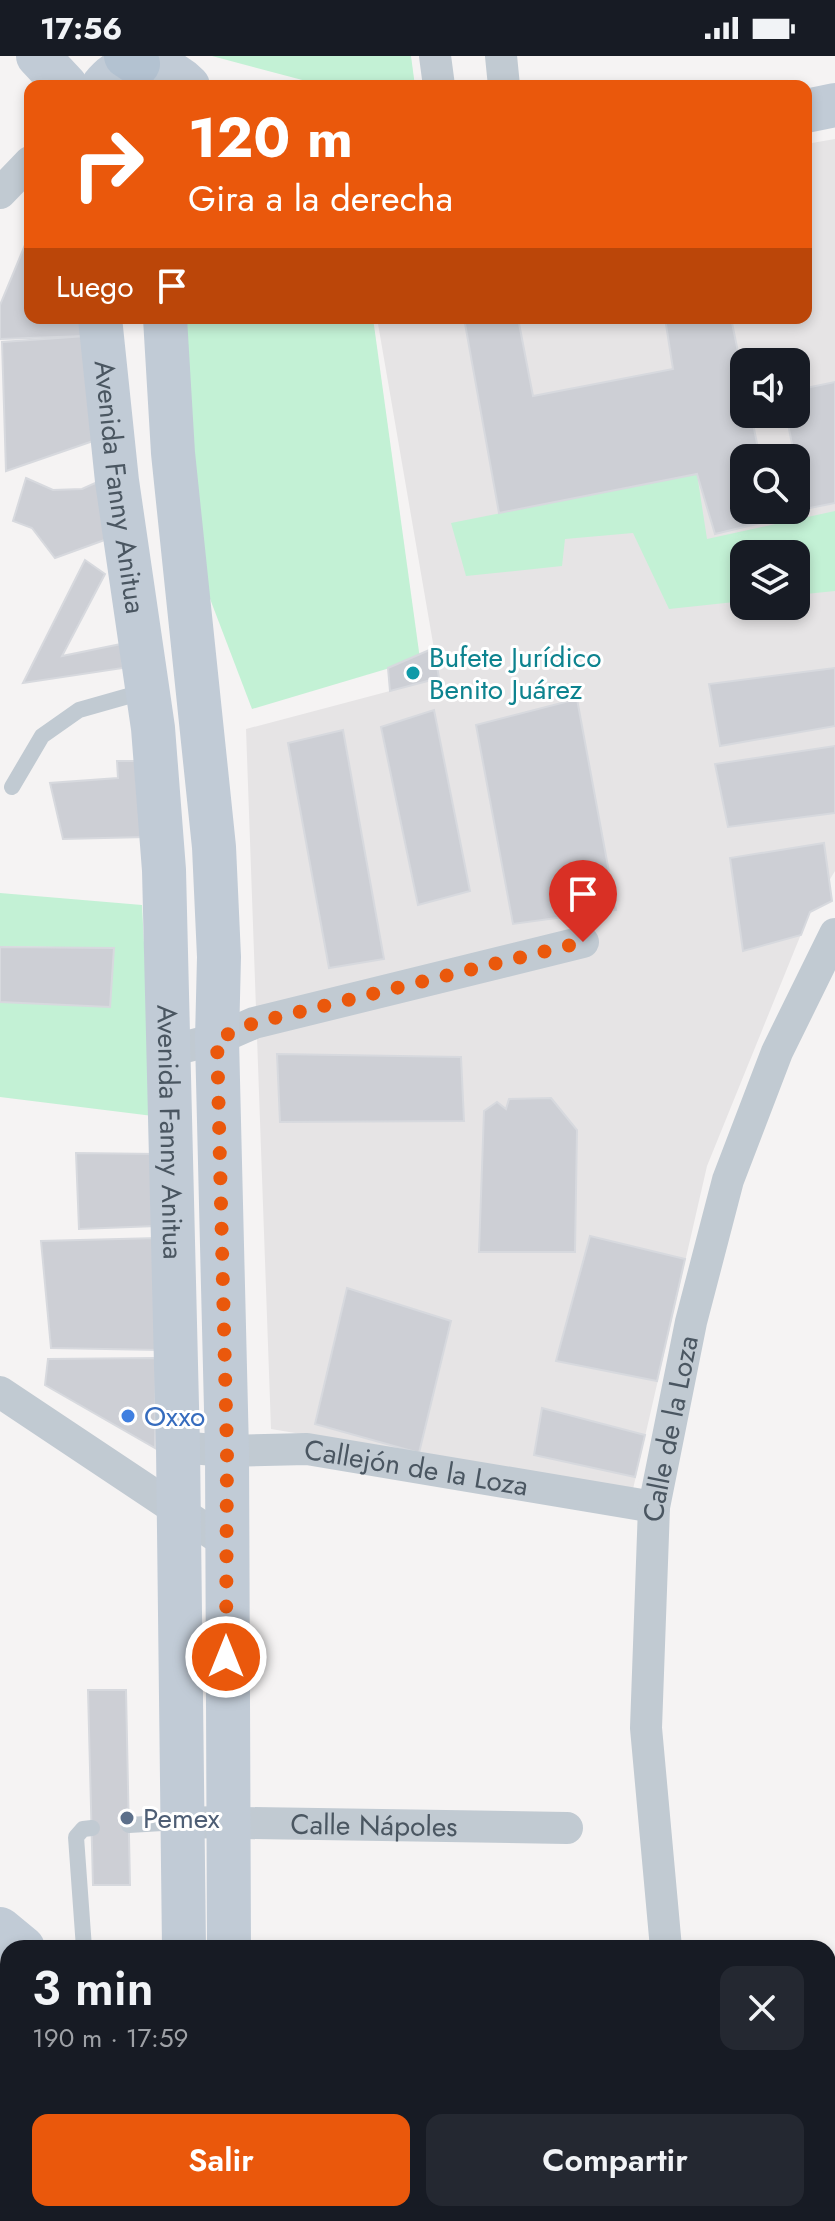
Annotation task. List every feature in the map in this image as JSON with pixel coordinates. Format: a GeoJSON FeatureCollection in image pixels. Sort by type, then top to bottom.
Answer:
{"type":"FeatureCollection","features":[{"type":"Feature","properties":{"kind":"main road"},"geometry":{"type":"LineString","coordinates":[[38,56],[60,80]]}},
{"type":"Feature","properties":{"kind":"main road"},"geometry":{"type":"LineString","coordinates":[[812,110],[835,105]]}},
{"type":"Feature","properties":{"kind":"main road","name":"Avenida Fanny Anitua"},"geometry":{"type":"LineString","coordinates":[[101,324],[117,481],[147,691],[164,870],[178,1447],[184,1940]]}},
{"type":"Feature","properties":{"kind":"main road","name":"Avenida Fanny Anitua"},"geometry":{"type":"LineString","coordinates":[[165,324],[173,453],[214,847],[219,957],[217,1039],[227,1451],[229,1940]]}},
{"type":"Feature","properties":{"kind":"street"},"geometry":{"type":"LineString","coordinates":[[435,56],[438,80]]}},
{"type":"Feature","properties":{"kind":"street"},"geometry":{"type":"LineString","coordinates":[[501,56],[503,80]]}},
{"type":"Feature","properties":{"kind":"street"},"geometry":{"type":"LineString","coordinates":[[0,193],[24,168]]}},
{"type":"Feature","properties":{"kind":"street","name":"Calle de la Loza"},"geometry":{"type":"LineString","coordinates":[[665,1940],[646,1728],[654,1507],[691,1322],[728,1180],[777,1052],[823,992],[835,934]]}},
{"type":"Feature","properties":{"kind":"street"},"geometry":{"type":"LineString","coordinates":[[169,1051],[217,1039],[254,1023],[583,942]]}},
{"type":"Feature","properties":{"kind":"street"},"geometry":{"type":"LineString","coordinates":[[0,1392],[225,1542]]}},
{"type":"Feature","properties":{"kind":"street","name":"Callejón de la Loza"},"geometry":{"type":"LineString","coordinates":[[178,1447],[227,1451],[307,1449],[654,1507]]}},
{"type":"Feature","properties":{"kind":"street","name":"Calle Nápoles"},"geometry":{"type":"LineString","coordinates":[[182,1822],[567,1828]]}},
{"type":"Feature","properties":{"kind":"lane"},"geometry":{"type":"LineString","coordinates":[[12,787],[42,736],[79,710],[147,691]]}},
{"type":"Feature","properties":{"kind":"lane"},"geometry":{"type":"LineString","coordinates":[[129,1825],[182,1822]]}},
{"type":"Feature","properties":{"kind":"lane"},"geometry":{"type":"LineString","coordinates":[[83,1940],[76,1837],[83,1829],[92,1828]]}},
{"type":"Feature","properties":{"kind":"shaded area"},"geometry":{"type":"Polygon","coordinates":[[[835,139],[835,871],[810,912],[707,1166],[633,1489],[271,1429],[246,729],[439,678],[378,324],[812,324],[812,143],[835,139]]]}},
{"type":"Feature","properties":{"kind":"green space"},"geometry":{"type":"Polygon","coordinates":[[[212,56],[411,56],[414,80],[302,80],[212,56]]]}},
{"type":"Feature","properties":{"kind":"green space"},"geometry":{"type":"Polygon","coordinates":[[[145,324],[374,324],[420,659],[252,709],[156,457],[145,324]]]}},
{"type":"Feature","properties":{"kind":"green space"},"geometry":{"type":"Polygon","coordinates":[[[697,474],[707,539],[776,524],[810,524],[810,516],[835,511],[835,591],[810,594],[810,540],[730,540],[730,602],[669,609],[633,533],[565,539],[562,566],[466,576],[451,523],[697,474]]]}},
{"type":"Feature","properties":{"kind":"green space"},"geometry":{"type":"Polygon","coordinates":[[[0,893],[142,905],[153,1116],[0,1097],[0,1002],[110,1007],[114,948],[0,946],[0,893]]]}},
{"type":"Feature","properties":{"kind":"building"},"geometry":{"type":"Polygon","coordinates":[[[24,247],[24,324],[85,324],[86,336],[0,339],[0,305],[24,247]]]}},
{"type":"Feature","properties":{"kind":"building"},"geometry":{"type":"Polygon","coordinates":[[[465,324],[519,324],[533,396],[673,369],[666,324],[732,324],[737,348],[730,348],[730,428],[754,428],[757,444],[730,444],[730,524],[756,524],[715,534],[697,474],[499,513],[465,324]]]}},
{"type":"Feature","properties":{"kind":"building"},"geometry":{"type":"Polygon","coordinates":[[[86,336],[96,440],[6,471],[2,342],[86,336]]]}},
{"type":"Feature","properties":{"kind":"building"},"geometry":{"type":"Polygon","coordinates":[[[835,382],[835,503],[810,508],[810,444],[792,444],[789,428],[810,428],[810,387],[835,382]]]}},
{"type":"Feature","properties":{"kind":"building"},"geometry":{"type":"Polygon","coordinates":[[[26,478],[53,490],[82,489],[102,480],[110,538],[55,558],[32,528],[13,521],[26,478]]]}},
{"type":"Feature","properties":{"kind":"building"},"geometry":{"type":"Polygon","coordinates":[[[85,560],[105,574],[62,656],[121,644],[123,668],[23,683],[85,560]]]}},
{"type":"Feature","properties":{"kind":"building","name":"Bufete Jurídico Benito Juárez"},"geometry":{"type":"Polygon","coordinates":[[[434,648],[439,678],[390,691],[388,668],[434,648]]]}},
{"type":"Feature","properties":{"kind":"building"},"geometry":{"type":"Polygon","coordinates":[[[835,668],[835,726],[720,746],[709,684],[835,668]]]}},
{"type":"Feature","properties":{"kind":"building"},"geometry":{"type":"Polygon","coordinates":[[[577,699],[616,910],[513,924],[476,725],[577,699]]]}},
{"type":"Feature","properties":{"kind":"building"},"geometry":{"type":"Polygon","coordinates":[[[434,710],[470,891],[418,905],[381,727],[434,710]]]}},
{"type":"Feature","properties":{"kind":"building"},"geometry":{"type":"Polygon","coordinates":[[[343,730],[384,959],[329,968],[288,743],[343,730]]]}},
{"type":"Feature","properties":{"kind":"building"},"geometry":{"type":"Polygon","coordinates":[[[835,746],[835,813],[728,827],[715,764],[835,746]]]}},
{"type":"Feature","properties":{"kind":"building"},"geometry":{"type":"Polygon","coordinates":[[[117,761],[145,761],[145,837],[63,839],[50,783],[118,778],[117,761]]]}},
{"type":"Feature","properties":{"kind":"building"},"geometry":{"type":"Polygon","coordinates":[[[824,843],[832,901],[810,912],[801,935],[743,951],[730,858],[824,843]]]}},
{"type":"Feature","properties":{"kind":"building"},"geometry":{"type":"Polygon","coordinates":[[[0,947],[114,948],[110,1007],[0,1002],[0,947]]]}},
{"type":"Feature","properties":{"kind":"building"},"geometry":{"type":"Polygon","coordinates":[[[277,1054],[461,1057],[464,1121],[280,1122],[277,1054]]]}},
{"type":"Feature","properties":{"kind":"building"},"geometry":{"type":"Polygon","coordinates":[[[551,1098],[577,1130],[575,1252],[479,1252],[484,1111],[497,1102],[506,1109],[509,1099],[551,1098]]]}},
{"type":"Feature","properties":{"kind":"building"},"geometry":{"type":"Polygon","coordinates":[[[76,1153],[156,1154],[156,1226],[79,1229],[76,1153]]]}},
{"type":"Feature","properties":{"kind":"building"},"geometry":{"type":"Polygon","coordinates":[[[590,1236],[685,1259],[657,1381],[556,1361],[590,1236]]]}},
{"type":"Feature","properties":{"kind":"building"},"geometry":{"type":"Polygon","coordinates":[[[158,1238],[160,1350],[51,1348],[41,1241],[158,1238]]]}},
{"type":"Feature","properties":{"kind":"building"},"geometry":{"type":"Polygon","coordinates":[[[347,1288],[451,1321],[419,1453],[315,1424],[347,1288]]]}},
{"type":"Feature","properties":{"kind":"building","name":"Oxxo"},"geometry":{"type":"Polygon","coordinates":[[[156,1358],[155,1448],[45,1385],[48,1359],[156,1358]]]}},
{"type":"Feature","properties":{"kind":"building"},"geometry":{"type":"Polygon","coordinates":[[[542,1408],[645,1435],[635,1477],[534,1455],[542,1408]]]}},
{"type":"Feature","properties":{"kind":"building"},"geometry":{"type":"Polygon","coordinates":[[[88,1690],[126,1690],[130,1885],[93,1885],[88,1690]]]}},
{"type":"Feature","properties":{"kind":"place","name":"Bufete Jurídico Benito Juárez"},"geometry":{"type":"Point","coordinates":[413,673]}},
{"type":"Feature","properties":{"kind":"place","name":"Oxxo"},"geometry":{"type":"Point","coordinates":[128,1416]}},
{"type":"Feature","properties":{"kind":"place","name":"Pemex"},"geometry":{"type":"Point","coordinates":[127,1818]}},
{"type":"Feature","properties":{"kind":"route"},"geometry":{"type":"LineString","coordinates":[[226,1657],[227,1451],[217,1039],[254,1023],[583,942]]}}]}
